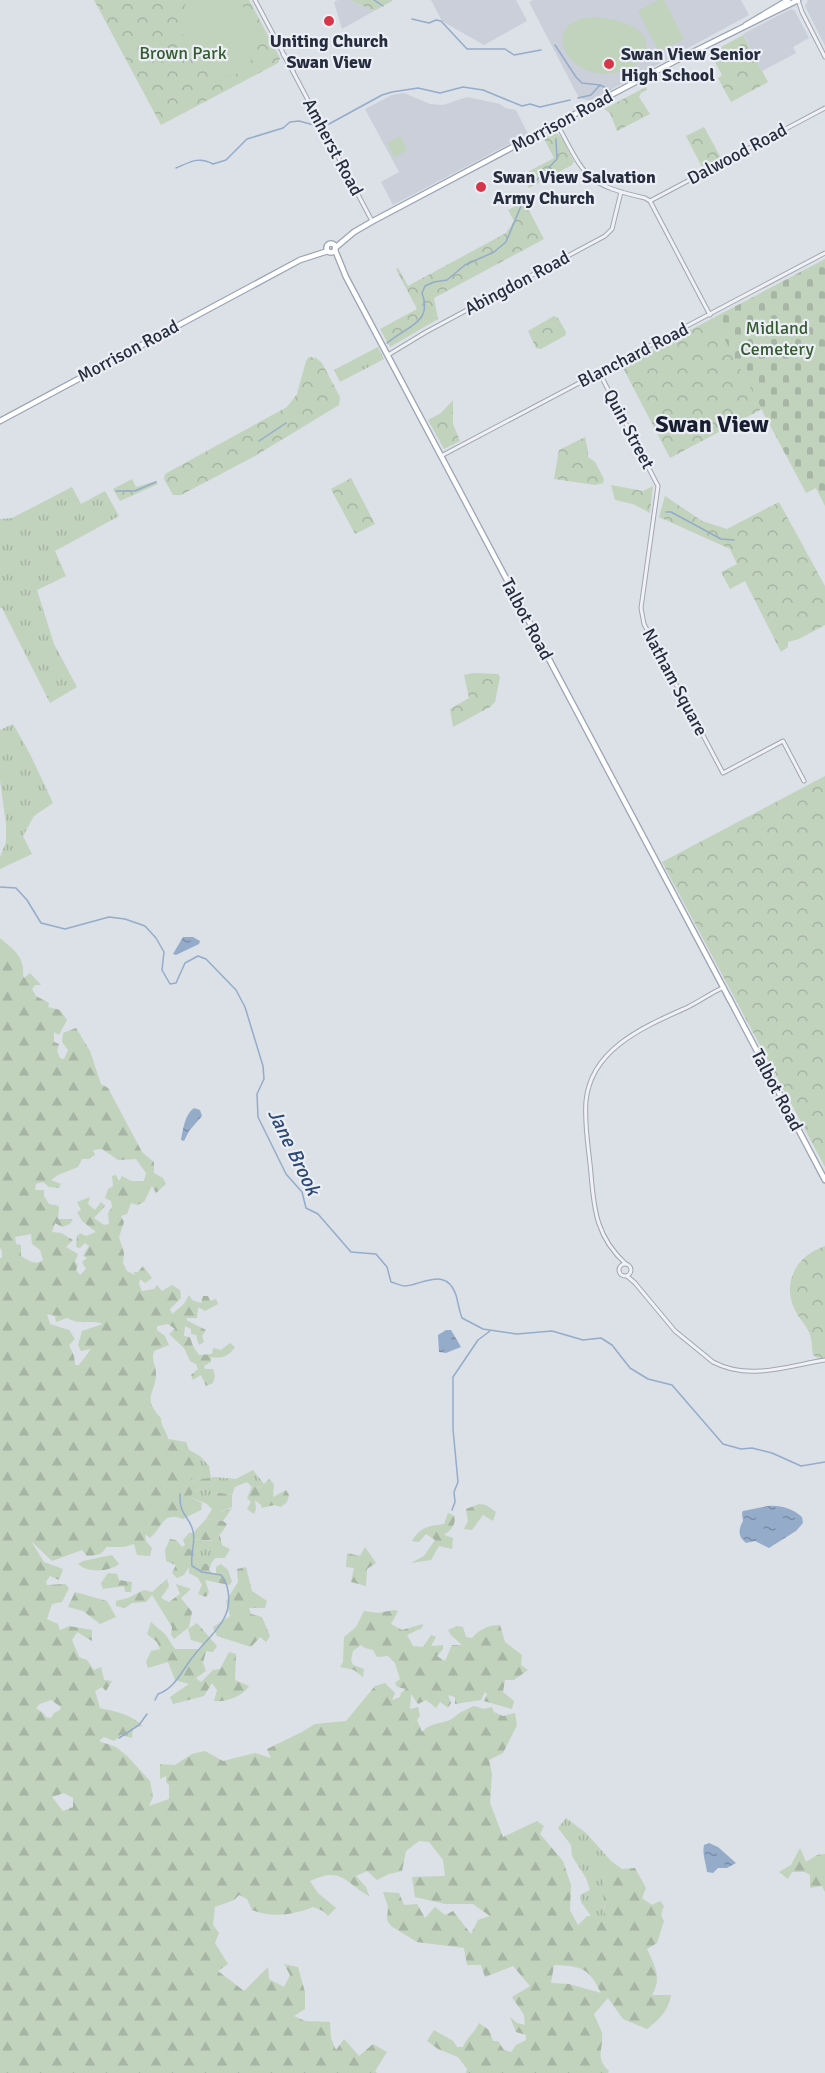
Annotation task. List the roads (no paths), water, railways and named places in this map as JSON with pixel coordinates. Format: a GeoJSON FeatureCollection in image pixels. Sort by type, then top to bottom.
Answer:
{"type":"FeatureCollection","features":[{"type":"Feature","properties":{"kind":"main road","name":"Morrison Road"},"geometry":{"type":"LineString","coordinates":[[1,418],[300,260],[331,248],[372,221],[746,25],[788,0]]}},
{"type":"Feature","properties":{"kind":"main road","name":"Morrison Road"},"geometry":{"type":"LineString","coordinates":[[746,25],[796,0]]}},
{"type":"Feature","properties":{"kind":"main road","name":"Talbot Road"},"geometry":{"type":"LineString","coordinates":[[331,248],[825,1180]]}},
{"type":"Feature","properties":{"kind":"street","name":"Amherst Road"},"geometry":{"type":"LineString","coordinates":[[255,0],[372,221]]}},
{"type":"Feature","properties":{"kind":"street"},"geometry":{"type":"LineString","coordinates":[[796,0],[825,57]]}},
{"type":"Feature","properties":{"kind":"street","name":"Dalwood Road"},"geometry":{"type":"LineString","coordinates":[[650,201],[825,108]]}},
{"type":"Feature","properties":{"kind":"street"},"geometry":{"type":"LineString","coordinates":[[557,124],[587,175],[602,186],[650,201],[710,315]]}},
{"type":"Feature","properties":{"kind":"street","name":"Abingdon Road"},"geometry":{"type":"LineString","coordinates":[[388,355],[426,332],[605,236],[612,229],[621,192]]}},
{"type":"Feature","properties":{"kind":"street","name":"Blanchard Road"},"geometry":{"type":"LineString","coordinates":[[441,456],[825,253]]}},
{"type":"Feature","properties":{"kind":"street","name":"Quin Street"},"geometry":{"type":"LineString","coordinates":[[599,372],[658,486]]}},
{"type":"Feature","properties":{"kind":"street","name":"Natham Square"},"geometry":{"type":"LineString","coordinates":[[658,486],[641,608],[644,624],[723,773],[783,741],[804,781]]}},
{"type":"Feature","properties":{"kind":"street"},"geometry":{"type":"LineString","coordinates":[[723,988],[636,1031],[608,1055],[591,1080],[586,1110],[593,1204],[601,1229],[616,1256],[621,1274],[635,1283],[675,1331],[713,1362],[734,1371],[749,1373],[825,1360]]}},
{"type":"Feature","properties":{"kind":"street"},"geometry":{"type":"LineString","coordinates":[[616,1256],[630,1267],[635,1283]]}},
{"type":"Feature","properties":{"kind":"street"},"geometry":{"type":"LineString","coordinates":[[620,1268],[626,1264]]}},
{"type":"Feature","properties":{"kind":"street"},"geometry":{"type":"LineString","coordinates":[[627,1276],[631,1272]]}},
{"type":"Feature","properties":{"kind":"water"},"geometry":{"type":"Polygon","coordinates":[[[183,937],[193,937],[200,941],[199,944],[176,955],[173,954],[183,937]]]}},
{"type":"Feature","properties":{"kind":"water"},"geometry":{"type":"Polygon","coordinates":[[[194,1108],[200,1110],[202,1116],[184,1141],[181,1140],[186,1118],[194,1108]]]}},
{"type":"Feature","properties":{"kind":"water"},"geometry":{"type":"Polygon","coordinates":[[[451,1330],[461,1347],[446,1353],[439,1352],[438,1335],[451,1330]]]}},
{"type":"Feature","properties":{"kind":"water"},"geometry":{"type":"Polygon","coordinates":[[[768,1506],[790,1509],[802,1517],[803,1523],[796,1531],[769,1548],[755,1541],[746,1543],[740,1533],[743,1511],[768,1506]]]}},
{"type":"Feature","properties":{"kind":"water"},"geometry":{"type":"Polygon","coordinates":[[[709,1843],[718,1847],[736,1863],[727,1868],[718,1868],[713,1873],[707,1872],[704,1845],[709,1843]]]}},
{"type":"Feature","properties":{"kind":"waterway"},"geometry":{"type":"LineString","coordinates":[[374,0],[383,6]]}},
{"type":"Feature","properties":{"kind":"waterway"},"geometry":{"type":"LineString","coordinates":[[412,19],[429,23],[436,20],[441,21],[467,49],[505,49],[514,55],[541,50]]}},
{"type":"Feature","properties":{"kind":"waterway"},"geometry":{"type":"LineString","coordinates":[[555,45],[582,83],[600,85]]}},
{"type":"Feature","properties":{"kind":"waterway"},"geometry":{"type":"LineString","coordinates":[[578,98],[591,95],[600,85],[610,90]]}},
{"type":"Feature","properties":{"kind":"waterway"},"geometry":{"type":"LineString","coordinates":[[326,123],[329,124],[382,95],[418,88],[440,93],[463,87],[483,90],[522,106],[530,104],[540,107],[570,100]]}},
{"type":"Feature","properties":{"kind":"waterway"},"geometry":{"type":"LineString","coordinates":[[176,168],[194,161],[203,160],[213,164],[226,160],[247,139],[283,128],[290,122],[299,121],[314,125]]}},
{"type":"Feature","properties":{"kind":"waterway"},"geometry":{"type":"LineString","coordinates":[[532,185],[557,159],[556,139]]}},
{"type":"Feature","properties":{"kind":"waterway"},"geometry":{"type":"LineString","coordinates":[[387,343],[421,318],[424,311],[422,293],[425,286],[447,280],[465,265],[494,252],[506,242],[521,206]]}},
{"type":"Feature","properties":{"kind":"waterway"},"geometry":{"type":"LineString","coordinates":[[259,441],[286,423]]}},
{"type":"Feature","properties":{"kind":"waterway"},"geometry":{"type":"LineString","coordinates":[[116,491],[135,491],[156,482]]}},
{"type":"Feature","properties":{"kind":"waterway"},"geometry":{"type":"LineString","coordinates":[[666,512],[671,512],[721,539],[734,540]]}},
{"type":"Feature","properties":{"kind":"waterway","name":"Jane Brook"},"geometry":{"type":"LineString","coordinates":[[0,887],[16,888],[27,900],[41,923],[65,929],[109,917],[125,919],[145,926],[156,938],[164,952],[162,970],[170,984],[176,983],[185,963],[198,956],[206,959],[236,990],[245,1007],[263,1066],[264,1079],[257,1094],[258,1117],[286,1174],[302,1192],[306,1208],[318,1214],[351,1252],[376,1254],[387,1267],[391,1282],[405,1286],[433,1279],[446,1281],[452,1286],[456,1295],[462,1318],[483,1329],[517,1334],[552,1331],[583,1340],[601,1338],[612,1345],[630,1368],[648,1379],[672,1385],[723,1444],[772,1453],[801,1466],[825,1462]]}},
{"type":"Feature","properties":{"kind":"waterway"},"geometry":{"type":"LineString","coordinates":[[452,1510],[455,1502],[454,1492],[458,1482],[453,1429],[453,1377],[478,1340],[490,1331]]}},
{"type":"Feature","properties":{"kind":"waterway"},"geometry":{"type":"LineString","coordinates":[[155,1700],[158,1694],[173,1684],[198,1650],[218,1628],[229,1602],[225,1580],[221,1575],[202,1572],[192,1566],[193,1531],[181,1507],[180,1494]]}},
{"type":"Feature","properties":{"kind":"waterway"},"geometry":{"type":"LineString","coordinates":[[119,1738],[139,1725],[147,1714]]}},
{"type":"Feature","properties":{"kind":"place","name":"Uniting Church Swan View"},"geometry":{"type":"Point","coordinates":[329,21]}},
{"type":"Feature","properties":{"kind":"place","name":"Swan View Senior High School"},"geometry":{"type":"Point","coordinates":[609,64]}},
{"type":"Feature","properties":{"kind":"place","name":"Swan View Salvation Army Church"},"geometry":{"type":"Point","coordinates":[481,187]}},
{"type":"Feature","properties":{"kind":"district","name":"Swan View"},"geometry":{"type":"Point","coordinates":[712,424]}},
{"type":"Feature","properties":{"kind":"park label","name":"Brown Park"},"geometry":{"type":"Point","coordinates":[183,53]}},
{"type":"Feature","properties":{"kind":"park label","name":"Midland Cemetery"},"geometry":{"type":"Point","coordinates":[777,338]}}]}
